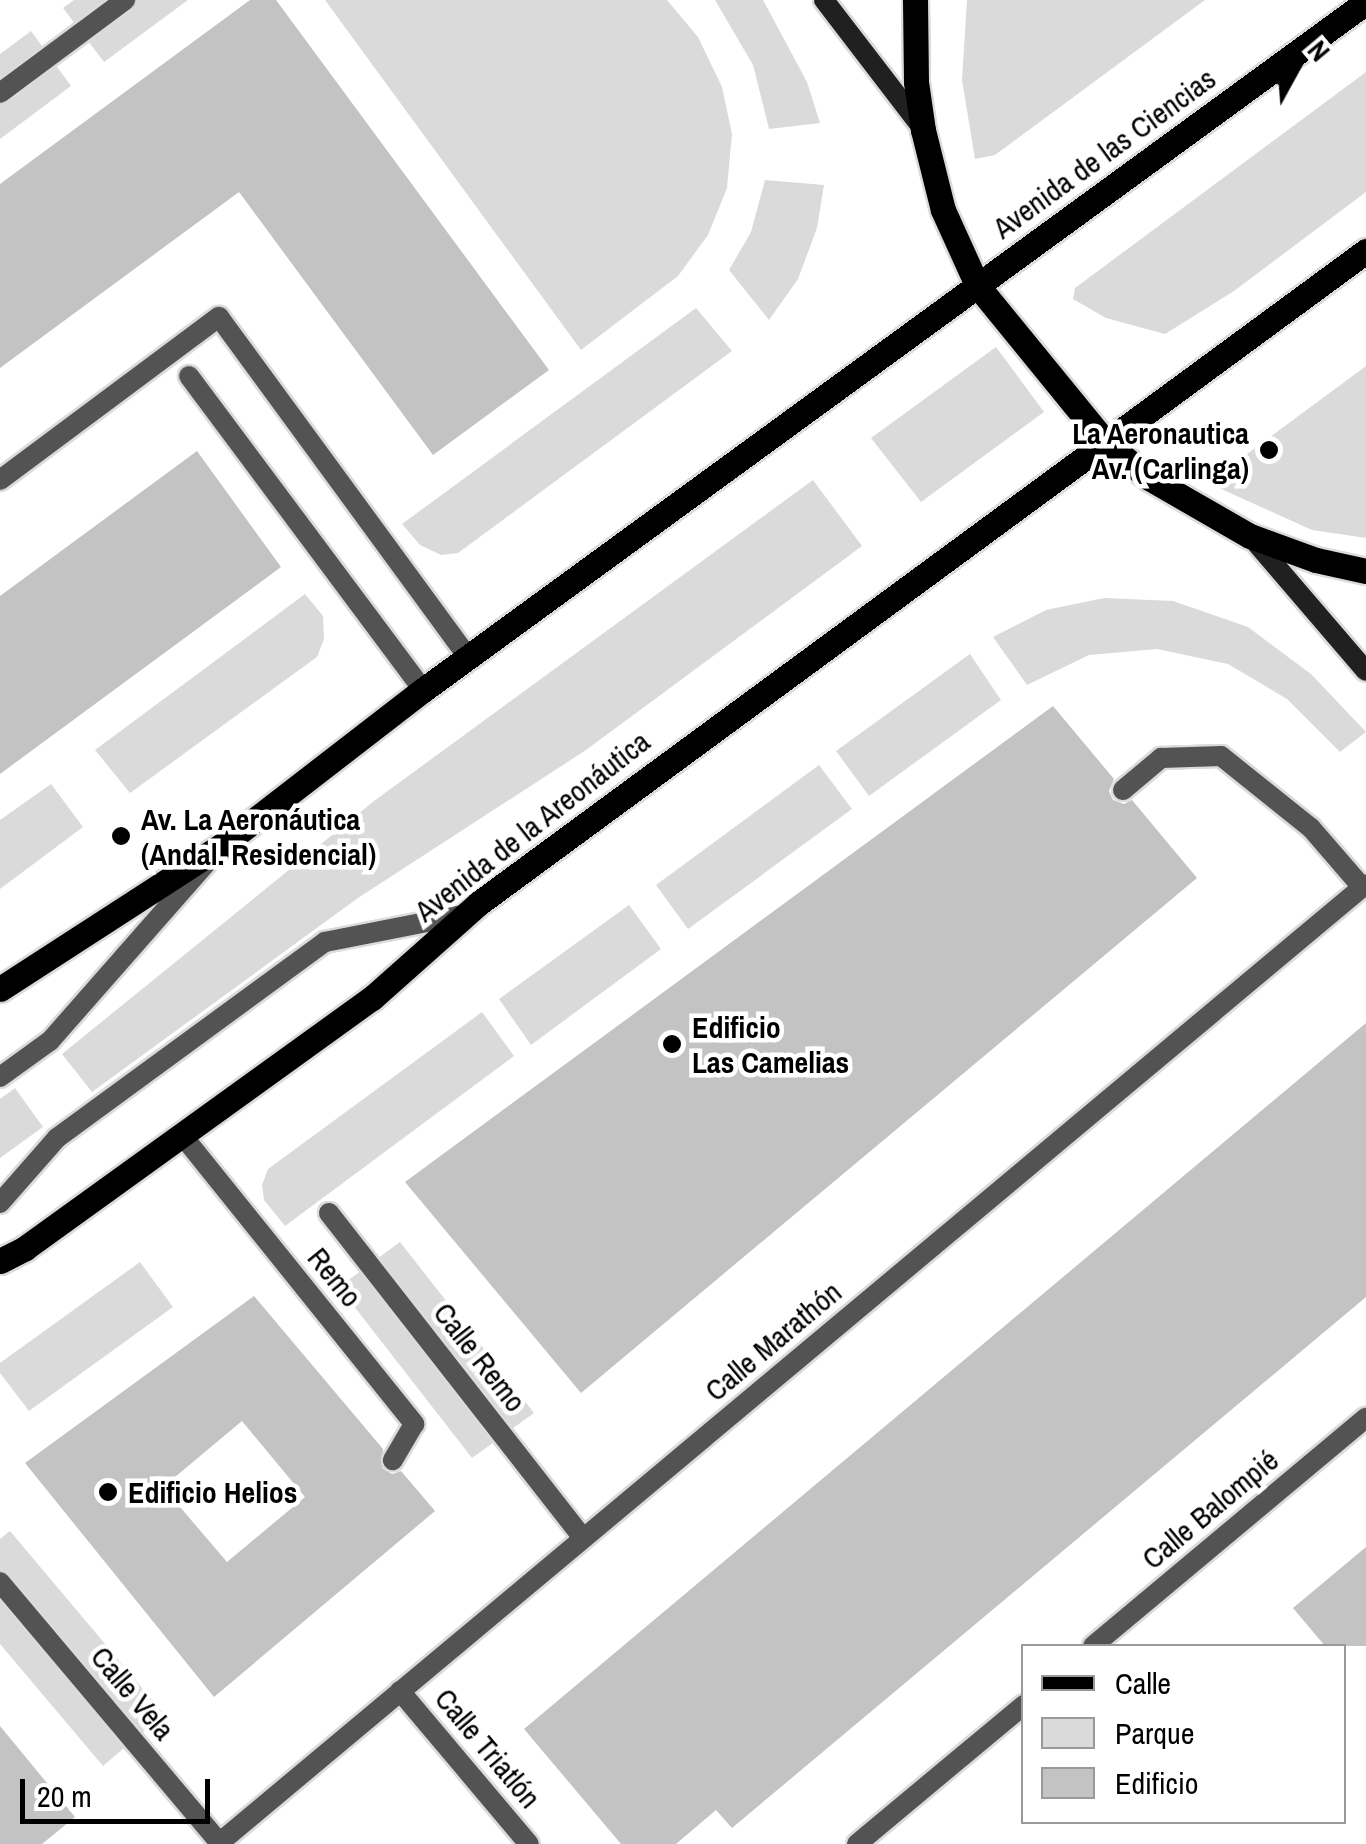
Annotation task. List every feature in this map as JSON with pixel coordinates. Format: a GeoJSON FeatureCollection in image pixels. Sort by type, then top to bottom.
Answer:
{"type":"FeatureCollection","features":[{"type":"Feature","properties":{"kind":"main road","name":"Avenida de las Ciencias"},"geometry":{"type":"LineString","coordinates":[[916,0],[916,82],[923,130],[944,210],[976,286],[1105,442],[1184,501],[1250,536],[1316,560],[1366,571]]}},
{"type":"Feature","properties":{"kind":"main road","name":"Avenida de las Ciencias"},"geometry":{"type":"LineString","coordinates":[[976,286],[1366,2]]}},
{"type":"Feature","properties":{"kind":"main road"},"geometry":{"type":"LineString","coordinates":[[1105,442],[1366,251]]}},
{"type":"Feature","properties":{"kind":"main road"},"geometry":{"type":"LineString","coordinates":[[0,989],[221,846],[424,690],[976,286]]}},
{"type":"Feature","properties":{"kind":"main road","name":"Avenida de la Areonáutica"},"geometry":{"type":"LineString","coordinates":[[0,1261],[25,1248],[372,998],[463,915],[1105,442]]}},
{"type":"Feature","properties":{"kind":"street"},"geometry":{"type":"LineString","coordinates":[[0,93],[125,0]]}},
{"type":"Feature","properties":{"kind":"street"},"geometry":{"type":"LineString","coordinates":[[824,0],[923,130]]}},
{"type":"Feature","properties":{"kind":"street"},"geometry":{"type":"LineString","coordinates":[[0,480],[218,316],[469,658]]}},
{"type":"Feature","properties":{"kind":"street"},"geometry":{"type":"LineString","coordinates":[[189,376],[424,690]]}},
{"type":"Feature","properties":{"kind":"street"},"geometry":{"type":"LineString","coordinates":[[1250,536],[1366,671]]}},
{"type":"Feature","properties":{"kind":"street"},"geometry":{"type":"LineString","coordinates":[[1124,790],[1161,758],[1222,756],[1311,828],[1364,886]]}},
{"type":"Feature","properties":{"kind":"street"},"geometry":{"type":"LineString","coordinates":[[0,1078],[50,1041],[221,846]]}},
{"type":"Feature","properties":{"kind":"street","name":"Calle Marathón"},"geometry":{"type":"LineString","coordinates":[[219,1843],[1364,886]]}},
{"type":"Feature","properties":{"kind":"street"},"geometry":{"type":"LineString","coordinates":[[0,1203],[58,1138],[325,942],[463,915]]}},
{"type":"Feature","properties":{"kind":"street","name":"Remo"},"geometry":{"type":"LineString","coordinates":[[182,1136],[414,1424],[393,1460]]}},
{"type":"Feature","properties":{"kind":"street","name":"Calle Remo"},"geometry":{"type":"LineString","coordinates":[[328,1213],[584,1538]]}},
{"type":"Feature","properties":{"kind":"street","name":"Calle Balompié"},"geometry":{"type":"LineString","coordinates":[[1095,1644],[1366,1418]]}},
{"type":"Feature","properties":{"kind":"street","name":"Calle Vela"},"geometry":{"type":"LineString","coordinates":[[0,1582],[219,1843]]}},
{"type":"Feature","properties":{"kind":"street","name":"Calle Triatlón"},"geometry":{"type":"LineString","coordinates":[[400,1691],[529,1844]]}},
{"type":"Feature","properties":{"kind":"street"},"geometry":{"type":"LineString","coordinates":[[857,1844],[1021,1707]]}},
{"type":"Feature","properties":{"kind":"green space"},"geometry":{"type":"Polygon","coordinates":[[[74,0],[188,0],[104,62],[63,8],[74,0]]]}},
{"type":"Feature","properties":{"kind":"green space"},"geometry":{"type":"Polygon","coordinates":[[[325,0],[667,0],[698,37],[722,87],[732,134],[727,188],[708,235],[678,276],[581,350],[325,0]]]}},
{"type":"Feature","properties":{"kind":"green space"},"geometry":{"type":"Polygon","coordinates":[[[715,0],[763,0],[807,82],[820,123],[769,129],[753,65],[715,0]]]}},
{"type":"Feature","properties":{"kind":"green space"},"geometry":{"type":"Polygon","coordinates":[[[967,0],[1205,0],[995,155],[975,159],[962,80],[967,0]]]}},
{"type":"Feature","properties":{"kind":"green space"},"geometry":{"type":"Polygon","coordinates":[[[31,31],[71,86],[0,139],[0,54],[31,31]]]}},
{"type":"Feature","properties":{"kind":"green space"},"geometry":{"type":"Polygon","coordinates":[[[1366,72],[1366,192],[1234,291],[1165,334],[1106,318],[1073,299],[1075,288],[1366,72]]]}},
{"type":"Feature","properties":{"kind":"green space"},"geometry":{"type":"Polygon","coordinates":[[[765,180],[824,185],[817,228],[798,279],[769,320],[729,270],[751,232],[765,180]]]}},
{"type":"Feature","properties":{"kind":"green space"},"geometry":{"type":"Polygon","coordinates":[[[696,308],[732,351],[458,553],[441,555],[420,545],[402,524],[696,308]]]}},
{"type":"Feature","properties":{"kind":"green space"},"geometry":{"type":"Polygon","coordinates":[[[996,347],[1044,412],[921,502],[871,438],[996,347]]]}},
{"type":"Feature","properties":{"kind":"green space"},"geometry":{"type":"Polygon","coordinates":[[[1366,366],[1366,538],[1312,530],[1208,483],[1366,366]]]}},
{"type":"Feature","properties":{"kind":"green space"},"geometry":{"type":"Polygon","coordinates":[[[813,480],[862,546],[586,750],[358,898],[92,1092],[62,1054],[374,801],[813,480]]]}},
{"type":"Feature","properties":{"kind":"green space"},"geometry":{"type":"Polygon","coordinates":[[[305,594],[323,616],[324,639],[317,657],[130,793],[95,750],[305,594]]]}},
{"type":"Feature","properties":{"kind":"green space"},"geometry":{"type":"Polygon","coordinates":[[[1104,598],[1173,601],[1248,627],[1311,674],[1366,732],[1340,752],[1287,699],[1228,664],[1157,649],[1089,655],[1027,685],[993,637],[1046,610],[1104,598]]]}},
{"type":"Feature","properties":{"kind":"green space"},"geometry":{"type":"Polygon","coordinates":[[[970,654],[1001,700],[869,796],[836,751],[970,654]]]}},
{"type":"Feature","properties":{"kind":"green space"},"geometry":{"type":"Polygon","coordinates":[[[819,765],[852,809],[688,929],[656,885],[819,765]]]}},
{"type":"Feature","properties":{"kind":"green space"},"geometry":{"type":"Polygon","coordinates":[[[51,784],[83,827],[0,889],[0,820],[51,784]]]}},
{"type":"Feature","properties":{"kind":"green space"},"geometry":{"type":"Polygon","coordinates":[[[629,905],[661,949],[531,1045],[499,999],[629,905]]]}},
{"type":"Feature","properties":{"kind":"green space"},"geometry":{"type":"Polygon","coordinates":[[[482,1012],[514,1056],[285,1226],[264,1200],[262,1185],[268,1169],[482,1012]]]}},
{"type":"Feature","properties":{"kind":"green space"},"geometry":{"type":"Polygon","coordinates":[[[15,1088],[43,1127],[0,1158],[0,1099],[15,1088]]]}},
{"type":"Feature","properties":{"kind":"green space"},"geometry":{"type":"Polygon","coordinates":[[[400,1242],[534,1413],[472,1458],[339,1287],[400,1242]]]}},
{"type":"Feature","properties":{"kind":"green space"},"geometry":{"type":"Polygon","coordinates":[[[140,1262],[173,1307],[29,1411],[0,1373],[0,1363],[140,1262]]]}},
{"type":"Feature","properties":{"kind":"green space"},"geometry":{"type":"Polygon","coordinates":[[[10,1531],[164,1714],[103,1766],[0,1644],[0,1539],[10,1531]]]}},
{"type":"Feature","properties":{"kind":"building"},"geometry":{"type":"Polygon","coordinates":[[[250,0],[276,0],[549,370],[433,455],[239,192],[0,368],[0,184],[250,0]]]}},
{"type":"Feature","properties":{"kind":"building"},"geometry":{"type":"Polygon","coordinates":[[[197,451],[281,567],[0,774],[0,596],[197,451]]]}},
{"type":"Feature","properties":{"kind":"building","name":"Edificio Las Camelias"},"geometry":{"type":"Polygon","coordinates":[[[1053,706],[1114,779],[1109,791],[1113,800],[1124,804],[1132,800],[1197,878],[581,1393],[405,1182],[1053,706]]]}},
{"type":"Feature","properties":{"kind":"building"},"geometry":{"type":"Polygon","coordinates":[[[1366,1023],[1366,1297],[732,1828],[716,1810],[676,1844],[621,1844],[524,1729],[1366,1023]]]}},
{"type":"Feature","properties":{"kind":"building","name":"Edificio Helios"},"geometry":{"type":"Polygon","coordinates":[[[254,1296],[383,1449],[382,1468],[392,1474],[401,1471],[435,1511],[214,1697],[25,1463],[254,1296]],[[242,1421],[163,1487],[227,1562],[305,1497],[242,1421]]]}},
{"type":"Feature","properties":{"kind":"building"},"geometry":{"type":"Polygon","coordinates":[[[1366,1547],[1366,1646],[1323,1644],[1293,1608],[1366,1547]]]}},
{"type":"Feature","properties":{"kind":"building"},"geometry":{"type":"Polygon","coordinates":[[[0,1726],[75,1817],[42,1844],[0,1844],[0,1726]]]}},
{"type":"Feature","properties":{"kind":"place","name":"La Aeronautica Av. (Carlinga)"},"geometry":{"type":"Point","coordinates":[1269,450]}},
{"type":"Feature","properties":{"kind":"place","name":"Av. La Aeronáutica (Andal. Residencial)"},"geometry":{"type":"Point","coordinates":[121,836]}},
{"type":"Feature","properties":{"kind":"place","name":"Edificio Las Camelias"},"geometry":{"type":"Point","coordinates":[672,1044]}},
{"type":"Feature","properties":{"kind":"place","name":"Edificio Helios"},"geometry":{"type":"Point","coordinates":[108,1492]}}]}
